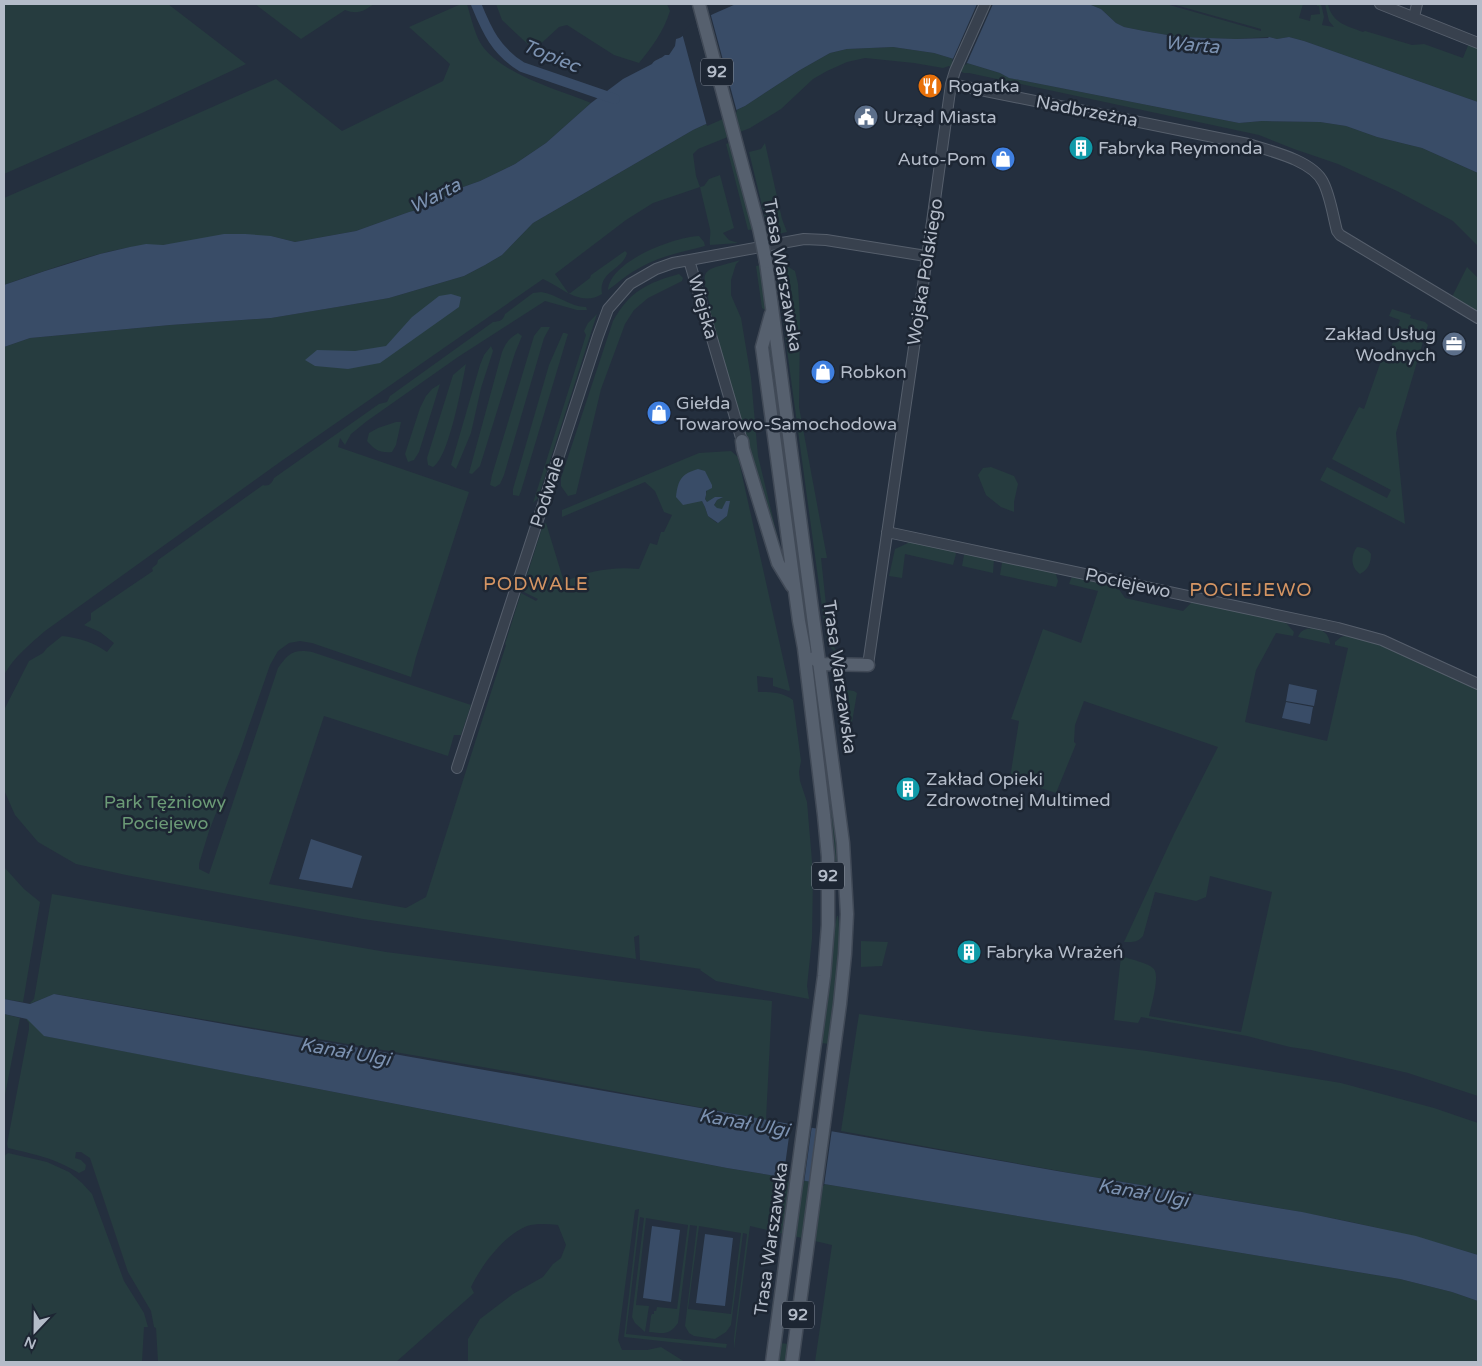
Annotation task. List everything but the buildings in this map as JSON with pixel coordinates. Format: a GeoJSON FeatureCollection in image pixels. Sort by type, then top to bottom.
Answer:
{"type":"FeatureCollection","features":[{"type":"Feature","properties":{"kind":"main road","name":"Trasa Warszawska"},"geometry":{"type":"LineString","coordinates":[[699,4],[759,228],[766,262],[843,843],[846,895],[844,963],[835,1046],[792,1362]]}},
{"type":"Feature","properties":{"kind":"main road","name":"Trasa Warszawska"},"geometry":{"type":"LineString","coordinates":[[772,1362],[816,1043],[827,942],[828,874],[824,816],[804,648],[762,347],[773,308]]}},
{"type":"Feature","properties":{"kind":"main road"},"geometry":{"type":"LineString","coordinates":[[742,441],[778,563],[795,590]]}},
{"type":"Feature","properties":{"kind":"main road"},"geometry":{"type":"LineString","coordinates":[[804,648],[820,664],[868,665]]}},
{"type":"Feature","properties":{"kind":"street","name":"Wojska Polskiego"},"geometry":{"type":"LineString","coordinates":[[868,665],[951,84],[985,4]]}},
{"type":"Feature","properties":{"kind":"street"},"geometry":{"type":"LineString","coordinates":[[1380,4],[1478,43]]}},
{"type":"Feature","properties":{"kind":"street"},"geometry":{"type":"LineString","coordinates":[[1414,17],[1417,4]]}},
{"type":"Feature","properties":{"kind":"street","name":"Nadbrzeżna"},"geometry":{"type":"LineString","coordinates":[[951,84],[1248,144],[1277,153],[1309,167],[1318,174],[1325,186],[1337,231],[1340,235],[1478,318]]}},
{"type":"Feature","properties":{"kind":"street","name":"Wiejska"},"geometry":{"type":"LineString","coordinates":[[742,441],[689,260],[804,239],[826,240],[926,256]]}},
{"type":"Feature","properties":{"kind":"street","name":"Podwale"},"geometry":{"type":"LineString","coordinates":[[457,768],[608,309],[630,284],[656,268],[689,260]]}},
{"type":"Feature","properties":{"kind":"street","name":"Pociejewo"},"geometry":{"type":"LineString","coordinates":[[886,532],[1338,628],[1382,640],[1478,684]]}},
{"type":"Feature","properties":{"kind":"green space"},"geometry":{"type":"Polygon","coordinates":[[[4,4],[168,4],[246,64],[142,113],[4,174],[4,4]]]}},
{"type":"Feature","properties":{"kind":"green space"},"geometry":{"type":"Polygon","coordinates":[[[255,4],[374,4],[361,12],[345,10],[301,39],[255,4]]]}},
{"type":"Feature","properties":{"kind":"green space"},"geometry":{"type":"Polygon","coordinates":[[[461,4],[467,4],[479,40],[490,55],[516,73],[591,103],[546,143],[515,164],[480,181],[452,191],[428,207],[356,231],[295,242],[271,236],[130,247],[78,260],[4,285],[4,198],[276,79],[342,131],[443,81],[450,64],[409,27],[461,4]]]}},
{"type":"Feature","properties":{"kind":"green space"},"geometry":{"type":"Polygon","coordinates":[[[496,4],[667,4],[670,11],[657,38],[639,63],[614,55],[567,25],[559,27],[534,50],[502,20],[496,4]]]}},
{"type":"Feature","properties":{"kind":"green space"},"geometry":{"type":"Polygon","coordinates":[[[1091,4],[1166,4],[1261,31],[1261,29],[1172,4],[1303,4],[1299,18],[1310,21],[1311,15],[1320,14],[1317,4],[1321,4],[1324,17],[1322,25],[1334,27],[1329,21],[1325,4],[1328,4],[1333,16],[1337,20],[1346,26],[1363,32],[1412,45],[1424,44],[1463,58],[1469,43],[1478,47],[1478,102],[1289,37],[1277,39],[1269,37],[1236,39],[1179,37],[1124,27],[1116,23],[1101,9],[1091,4]]]}},
{"type":"Feature","properties":{"kind":"green space"},"geometry":{"type":"Polygon","coordinates":[[[893,47],[934,53],[1000,73],[1010,78],[1239,123],[1262,121],[1320,122],[1346,126],[1377,137],[1422,148],[1478,173],[1478,246],[1453,221],[1397,191],[1338,164],[1259,135],[964,73],[949,66],[943,68],[865,58],[847,62],[827,71],[813,79],[781,109],[750,128],[698,149],[693,154],[696,176],[700,187],[653,203],[626,220],[555,274],[568,293],[543,279],[280,462],[45,631],[17,657],[4,675],[4,347],[30,338],[271,318],[389,298],[464,276],[502,255],[533,223],[693,130],[745,106],[830,53],[847,49],[893,47]]]}},
{"type":"Feature","properties":{"kind":"green space"},"geometry":{"type":"Polygon","coordinates":[[[731,142],[754,229],[748,230],[726,144],[731,142]]]}},
{"type":"Feature","properties":{"kind":"green space"},"geometry":{"type":"Polygon","coordinates":[[[765,143],[782,219],[787,232],[769,236],[777,229],[779,221],[766,222],[749,152],[761,149],[765,143]]]}},
{"type":"Feature","properties":{"kind":"green space"},"geometry":{"type":"Polygon","coordinates":[[[720,175],[734,228],[723,233],[729,240],[738,243],[710,245],[710,229],[700,187],[704,186],[709,179],[720,175]]]}},
{"type":"Feature","properties":{"kind":"green space"},"geometry":{"type":"Polygon","coordinates":[[[699,236],[705,246],[648,263],[608,290],[611,279],[631,260],[660,246],[688,237],[699,236]]]}},
{"type":"Feature","properties":{"kind":"green space"},"geometry":{"type":"Polygon","coordinates":[[[625,251],[627,253],[625,259],[607,275],[602,286],[602,294],[592,298],[581,298],[569,294],[590,278],[591,275],[625,251]]]}},
{"type":"Feature","properties":{"kind":"green space"},"geometry":{"type":"Polygon","coordinates":[[[740,260],[736,264],[731,280],[731,295],[741,318],[751,378],[758,456],[780,547],[748,455],[744,430],[706,305],[710,304],[705,282],[705,275],[708,271],[740,260]]]}},
{"type":"Feature","properties":{"kind":"green space"},"geometry":{"type":"Polygon","coordinates":[[[761,265],[767,310],[762,308],[756,266],[761,265]]]}},
{"type":"Feature","properties":{"kind":"green space"},"geometry":{"type":"Polygon","coordinates":[[[787,266],[795,271],[798,284],[800,319],[799,407],[827,558],[821,558],[830,642],[840,653],[837,654],[827,644],[776,269],[787,266]]]}},
{"type":"Feature","properties":{"kind":"green space"},"geometry":{"type":"Polygon","coordinates":[[[1467,267],[1478,278],[1478,314],[1452,297],[1467,267]]]}},
{"type":"Feature","properties":{"kind":"green space"},"geometry":{"type":"Polygon","coordinates":[[[679,274],[683,278],[682,281],[648,298],[634,310],[625,324],[601,389],[576,494],[568,496],[561,486],[561,478],[613,321],[626,302],[640,290],[679,274]]]}},
{"type":"Feature","properties":{"kind":"green space","name":"Park Tężniowy Pociejewo"},"geometry":{"type":"Polygon","coordinates":[[[533,293],[547,293],[574,305],[586,307],[587,310],[577,310],[545,301],[458,357],[367,421],[351,434],[345,445],[340,438],[338,447],[469,492],[411,677],[312,643],[300,641],[289,643],[278,651],[270,665],[241,749],[209,831],[199,869],[209,874],[278,668],[292,653],[300,651],[312,652],[471,705],[461,735],[454,735],[448,756],[324,716],[269,884],[406,908],[426,897],[521,593],[536,601],[538,599],[522,591],[543,525],[546,523],[564,582],[601,570],[639,569],[650,543],[657,545],[661,532],[664,532],[672,515],[664,512],[655,491],[645,482],[562,517],[562,510],[699,453],[731,451],[738,457],[790,690],[773,686],[773,678],[757,676],[758,692],[781,694],[793,700],[801,761],[800,781],[807,802],[813,873],[812,939],[807,986],[809,999],[716,981],[701,969],[640,960],[639,935],[634,937],[636,959],[363,919],[76,864],[38,842],[15,815],[4,790],[4,710],[29,661],[43,653],[62,636],[86,641],[107,652],[114,643],[100,632],[84,625],[91,620],[91,613],[153,571],[152,568],[157,564],[158,560],[263,485],[270,484],[274,478],[379,404],[387,402],[390,396],[493,322],[502,319],[505,314],[533,293]],[[709,478],[702,501],[708,516],[717,523],[727,516],[726,504],[723,509],[717,509],[714,505],[717,500],[722,498],[707,502],[705,499],[709,478]]]}},
{"type":"Feature","properties":{"kind":"green space"},"geometry":{"type":"Polygon","coordinates":[[[1392,309],[1411,315],[1410,318],[1425,322],[1428,325],[1396,433],[1405,524],[1320,480],[1327,467],[1387,498],[1391,490],[1332,459],[1359,407],[1364,409],[1382,358],[1387,360],[1400,320],[1389,316],[1392,309]]]}},
{"type":"Feature","properties":{"kind":"green space"},"geometry":{"type":"Polygon","coordinates":[[[597,314],[538,498],[533,503],[586,335],[584,331],[588,323],[597,314]]]}},
{"type":"Feature","properties":{"kind":"green space"},"geometry":{"type":"Polygon","coordinates":[[[541,327],[550,327],[544,338],[504,475],[500,484],[495,487],[490,485],[492,475],[534,336],[541,327]]]}},
{"type":"Feature","properties":{"kind":"green space"},"geometry":{"type":"Polygon","coordinates":[[[518,333],[522,336],[480,466],[472,474],[469,473],[502,352],[508,341],[518,333]]]}},
{"type":"Feature","properties":{"kind":"green space"},"geometry":{"type":"Polygon","coordinates":[[[563,333],[568,334],[521,491],[519,496],[513,495],[513,489],[549,365],[563,333]]]}},
{"type":"Feature","properties":{"kind":"green space"},"geometry":{"type":"Polygon","coordinates":[[[770,344],[772,345],[792,499],[769,347],[770,344]]]}},
{"type":"Feature","properties":{"kind":"green space"},"geometry":{"type":"Polygon","coordinates":[[[491,346],[493,351],[481,388],[471,433],[456,469],[451,465],[480,365],[484,355],[491,346]]]}},
{"type":"Feature","properties":{"kind":"green space"},"geometry":{"type":"Polygon","coordinates":[[[466,364],[449,436],[439,461],[433,467],[428,465],[427,458],[453,375],[466,364]]]}},
{"type":"Feature","properties":{"kind":"green space"},"geometry":{"type":"Polygon","coordinates":[[[440,384],[419,452],[414,460],[408,462],[405,454],[420,408],[426,396],[440,384]]]}},
{"type":"Feature","properties":{"kind":"green space"},"geometry":{"type":"Polygon","coordinates":[[[396,422],[401,422],[396,445],[392,452],[378,450],[367,441],[369,433],[396,422]]]}},
{"type":"Feature","properties":{"kind":"green space"},"geometry":{"type":"Polygon","coordinates":[[[991,467],[1014,476],[1018,484],[1014,512],[1001,507],[986,495],[978,475],[983,468],[991,467]]]}},
{"type":"Feature","properties":{"kind":"green space"},"geometry":{"type":"Polygon","coordinates":[[[907,540],[954,550],[956,554],[953,565],[905,554],[902,578],[889,576],[895,549],[908,543],[907,540]]]}},
{"type":"Feature","properties":{"kind":"green space"},"geometry":{"type":"Polygon","coordinates":[[[1357,547],[1366,549],[1371,554],[1368,566],[1360,574],[1352,562],[1353,554],[1357,547]]]}},
{"type":"Feature","properties":{"kind":"green space"},"geometry":{"type":"Polygon","coordinates":[[[966,553],[994,558],[993,573],[962,566],[966,553]]]}},
{"type":"Feature","properties":{"kind":"green space"},"geometry":{"type":"Polygon","coordinates":[[[1004,560],[1055,571],[1058,581],[1056,587],[1000,575],[1004,560]]]}},
{"type":"Feature","properties":{"kind":"green space"},"geometry":{"type":"Polygon","coordinates":[[[1072,576],[1116,585],[1125,598],[1183,611],[1193,601],[1283,621],[1287,624],[1294,632],[1293,636],[1276,633],[1256,670],[1245,722],[1327,741],[1348,648],[1335,645],[1335,642],[1341,637],[1348,635],[1374,642],[1478,689],[1478,1096],[1408,1073],[1247,1036],[1141,1017],[1138,1023],[1114,1020],[1121,956],[1143,963],[1154,969],[1156,973],[1156,985],[1149,1016],[1241,1032],[1272,892],[1210,876],[1206,897],[1196,901],[1155,892],[1143,936],[1137,941],[1124,942],[1174,834],[1218,747],[1084,701],[1075,725],[1074,742],[1076,744],[1056,793],[1010,778],[1019,721],[1011,719],[1043,629],[1081,643],[1098,591],[1069,584],[1072,576]]]}},
{"type":"Feature","properties":{"kind":"green space"},"geometry":{"type":"Polygon","coordinates":[[[1312,628],[1324,632],[1330,644],[1298,637],[1304,630],[1312,628]]]}},
{"type":"Feature","properties":{"kind":"green space"},"geometry":{"type":"Polygon","coordinates":[[[847,690],[857,693],[847,751],[839,694],[847,690]]]}},
{"type":"Feature","properties":{"kind":"green space"},"geometry":{"type":"Polygon","coordinates":[[[824,738],[838,862],[835,861],[833,853],[820,739],[824,738]]]}},
{"type":"Feature","properties":{"kind":"green space"},"geometry":{"type":"Polygon","coordinates":[[[4,867],[24,889],[40,902],[23,1002],[4,999],[4,867]]]}},
{"type":"Feature","properties":{"kind":"green space"},"geometry":{"type":"Polygon","coordinates":[[[52,894],[386,952],[772,1001],[766,1120],[512,1072],[55,994],[29,1004],[34,999],[52,894]]]}},
{"type":"Feature","properties":{"kind":"green space"},"geometry":{"type":"Polygon","coordinates":[[[837,916],[840,948],[839,964],[829,1044],[821,1043],[837,916]]]}},
{"type":"Feature","properties":{"kind":"green space"},"geometry":{"type":"Polygon","coordinates":[[[861,941],[888,942],[882,966],[861,967],[861,941]]]}},
{"type":"Feature","properties":{"kind":"green space"},"geometry":{"type":"Polygon","coordinates":[[[4,1014],[20,1018],[4,1100],[4,1014]]]}},
{"type":"Feature","properties":{"kind":"green space"},"geometry":{"type":"Polygon","coordinates":[[[859,1014],[1147,1051],[1341,1083],[1434,1108],[1478,1123],[1478,1255],[1398,1233],[1317,1215],[1075,1174],[841,1131],[859,1014]]]}},
{"type":"Feature","properties":{"kind":"green space"},"geometry":{"type":"Polygon","coordinates":[[[26,1019],[45,1036],[727,1168],[1400,1279],[1452,1292],[1478,1301],[1478,1362],[815,1362],[832,1245],[750,1226],[734,1349],[747,1234],[743,1233],[731,1325],[726,1332],[715,1339],[694,1336],[689,1333],[685,1326],[697,1226],[690,1225],[678,1323],[669,1332],[649,1332],[651,1316],[657,1307],[677,1309],[688,1225],[646,1218],[636,1305],[649,1306],[645,1332],[635,1323],[632,1317],[644,1218],[640,1217],[626,1334],[727,1344],[726,1348],[624,1337],[639,1209],[635,1210],[618,1340],[622,1350],[647,1350],[661,1347],[685,1362],[468,1362],[468,1339],[480,1319],[513,1294],[543,1277],[553,1264],[561,1258],[566,1245],[558,1225],[535,1224],[518,1230],[510,1236],[494,1252],[475,1279],[471,1287],[474,1293],[396,1362],[158,1362],[156,1328],[154,1327],[151,1311],[128,1272],[90,1158],[81,1152],[76,1152],[75,1158],[81,1160],[86,1165],[85,1170],[79,1173],[53,1160],[8,1148],[7,1144],[29,1029],[29,1023],[26,1019]],[[699,1226],[688,1309],[731,1314],[741,1233],[699,1226]]]}},
{"type":"Feature","properties":{"kind":"green space"},"geometry":{"type":"Polygon","coordinates":[[[8,1153],[47,1162],[69,1172],[92,1194],[124,1281],[144,1313],[148,1327],[144,1327],[142,1362],[4,1362],[4,1156],[8,1153]]]}},
{"type":"Feature","properties":{"kind":"green space"},"geometry":{"type":"Polygon","coordinates":[[[780,1343],[789,1344],[786,1362],[777,1362],[780,1343]]]}},
{"type":"Feature","properties":{"kind":"water","name":"Warta"},"geometry":{"type":"Polygon","coordinates":[[[736,4],[1091,4],[1101,9],[1116,23],[1124,27],[1179,37],[1236,39],[1269,37],[1277,39],[1289,37],[1478,102],[1478,173],[1422,148],[1377,137],[1346,126],[1320,122],[1262,121],[1239,123],[1009,78],[1000,73],[934,53],[893,47],[847,49],[830,53],[745,106],[693,130],[533,223],[502,255],[464,276],[389,298],[271,318],[30,338],[4,347],[4,285],[100,254],[146,244],[163,245],[224,234],[271,236],[295,242],[356,231],[428,207],[452,191],[480,181],[515,164],[546,143],[591,103],[623,79],[665,55],[669,55],[675,46],[676,39],[683,36],[697,23],[736,4]]]}},
{"type":"Feature","properties":{"kind":"water"},"geometry":{"type":"Polygon","coordinates":[[[451,294],[461,297],[459,307],[380,363],[348,369],[315,366],[305,360],[317,350],[355,351],[386,346],[412,317],[439,296],[451,294]]]}},
{"type":"Feature","properties":{"kind":"water"},"geometry":{"type":"Polygon","coordinates":[[[698,469],[705,471],[712,485],[712,488],[706,491],[705,499],[707,502],[715,497],[723,497],[717,500],[714,505],[722,509],[726,501],[730,501],[727,516],[718,523],[708,516],[702,501],[683,505],[676,497],[681,478],[698,469]]]}},
{"type":"Feature","properties":{"kind":"water"},"geometry":{"type":"Polygon","coordinates":[[[1289,684],[1317,690],[1314,706],[1286,701],[1289,684]]]}},
{"type":"Feature","properties":{"kind":"water"},"geometry":{"type":"Polygon","coordinates":[[[1286,702],[1313,707],[1310,724],[1282,718],[1286,702]]]}},
{"type":"Feature","properties":{"kind":"water"},"geometry":{"type":"Polygon","coordinates":[[[311,839],[362,856],[352,888],[299,879],[311,839]]]}},
{"type":"Feature","properties":{"kind":"water","name":"Kanał Ulgi"},"geometry":{"type":"Polygon","coordinates":[[[54,994],[1057,1171],[1302,1212],[1416,1236],[1478,1255],[1478,1301],[1452,1292],[1400,1279],[727,1168],[44,1036],[27,1019],[4,1014],[4,999],[30,1004],[54,994]]]}},
{"type":"Feature","properties":{"kind":"water"},"geometry":{"type":"Polygon","coordinates":[[[652,1226],[680,1230],[671,1302],[643,1298],[652,1226]]]}},
{"type":"Feature","properties":{"kind":"water"},"geometry":{"type":"Polygon","coordinates":[[[705,1234],[733,1238],[725,1306],[696,1303],[705,1234]]]}},
{"type":"Feature","properties":{"kind":"pier"},"geometry":{"type":"Polygon","coordinates":[[[977,4],[993,4],[966,65],[952,61],[977,4]]]}},
{"type":"Feature","properties":{"kind":"pier"},"geometry":{"type":"Polygon","coordinates":[[[710,12],[737,112],[724,118],[698,20],[710,12]]]}},
{"type":"Feature","properties":{"kind":"pier"},"geometry":{"type":"Polygon","coordinates":[[[696,21],[723,119],[707,126],[682,33],[696,21]]]}},
{"type":"Feature","properties":{"kind":"pier"},"geometry":{"type":"Polygon","coordinates":[[[791,1122],[812,1125],[804,1183],[783,1180],[791,1122]]]}},
{"type":"Feature","properties":{"kind":"pier"},"geometry":{"type":"Polygon","coordinates":[[[818,1126],[832,1129],[824,1186],[810,1184],[818,1126]]]}},
{"type":"Feature","properties":{"kind":"waterway","name":"Topiec"},"geometry":{"type":"LineString","coordinates":[[476,4],[493,40],[513,61],[522,67],[615,99]]}},
{"type":"Feature","properties":{"kind":"place","name":"Rogatka"},"geometry":{"type":"Point","coordinates":[930,86]}},
{"type":"Feature","properties":{"kind":"place","name":"Urząd Miasta"},"geometry":{"type":"Point","coordinates":[866,117]}},
{"type":"Feature","properties":{"kind":"place","name":"Fabryka Reymonda"},"geometry":{"type":"Point","coordinates":[1081,148]}},
{"type":"Feature","properties":{"kind":"place","name":"Auto-Pom"},"geometry":{"type":"Point","coordinates":[1003,159]}},
{"type":"Feature","properties":{"kind":"place","name":"Zakład Usług Wodnych"},"geometry":{"type":"Point","coordinates":[1454,344]}},
{"type":"Feature","properties":{"kind":"place","name":"Robkon"},"geometry":{"type":"Point","coordinates":[823,372]}},
{"type":"Feature","properties":{"kind":"place","name":"Giełda Towarowo-Samochodowa"},"geometry":{"type":"Point","coordinates":[659,413]}},
{"type":"Feature","properties":{"kind":"place","name":"Zakład Opieki Zdrowotnej Multimed"},"geometry":{"type":"Point","coordinates":[908,789]}},
{"type":"Feature","properties":{"kind":"place","name":"Fabryka Wrażeń"},"geometry":{"type":"Point","coordinates":[969,952]}},
{"type":"Feature","properties":{"kind":"district","name":"PODWALE"},"geometry":{"type":"Point","coordinates":[536,584]}},
{"type":"Feature","properties":{"kind":"district","name":"POCIEJEWO"},"geometry":{"type":"Point","coordinates":[1251,590]}}]}
